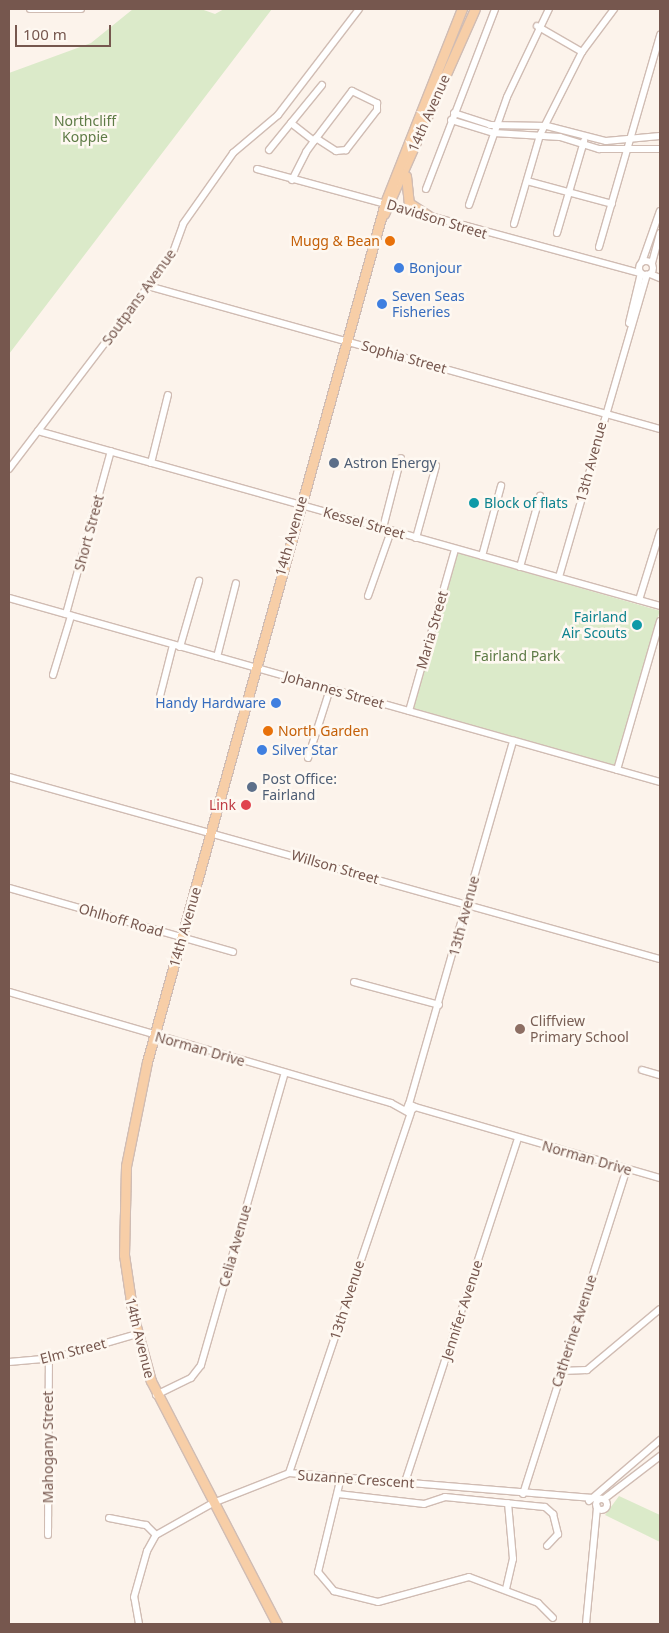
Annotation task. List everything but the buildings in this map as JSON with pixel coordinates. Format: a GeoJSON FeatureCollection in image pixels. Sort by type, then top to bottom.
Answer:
{"type":"FeatureCollection","features":[{"type":"Feature","properties":{"kind":"main road","name":"14th Avenue"},"geometry":{"type":"LineString","coordinates":[[388,204],[462,9]]}},
{"type":"Feature","properties":{"kind":"main road","name":"14th Avenue"},"geometry":{"type":"LineString","coordinates":[[277,1624],[156,1394],[137,1334],[124,1255],[123,1192],[132,1122],[300,504],[382,216],[475,9]]}},
{"type":"Feature","properties":{"kind":"main road"},"geometry":{"type":"LineString","coordinates":[[410,156],[405,192],[409,203],[432,218]]}},
{"type":"Feature","properties":{"kind":"street"},"geometry":{"type":"LineString","coordinates":[[30,9],[81,9]]}},
{"type":"Feature","properties":{"kind":"street","name":"Soutpans Avenue"},"geometry":{"type":"LineString","coordinates":[[9,469],[174,252],[183,224],[232,153],[278,115],[359,9]]}},
{"type":"Feature","properties":{"kind":"street"},"geometry":{"type":"LineString","coordinates":[[426,189],[495,9]]}},
{"type":"Feature","properties":{"kind":"street"},"geometry":{"type":"LineString","coordinates":[[469,205],[496,126],[537,26],[549,9]]}},
{"type":"Feature","properties":{"kind":"street"},"geometry":{"type":"LineString","coordinates":[[514,224],[540,136],[547,126],[582,52],[614,9]]}},
{"type":"Feature","properties":{"kind":"street"},"geometry":{"type":"LineString","coordinates":[[537,26],[582,52]]}},
{"type":"Feature","properties":{"kind":"street"},"geometry":{"type":"LineString","coordinates":[[599,247],[633,137],[660,35]]}},
{"type":"Feature","properties":{"kind":"street"},"geometry":{"type":"LineString","coordinates":[[270,150],[322,84]]}},
{"type":"Feature","properties":{"kind":"street"},"geometry":{"type":"LineString","coordinates":[[291,123],[315,139],[339,152],[346,150],[377,110],[377,104],[354,90],[315,139],[292,180]]}},
{"type":"Feature","properties":{"kind":"street"},"geometry":{"type":"LineString","coordinates":[[453,116],[496,126],[547,126],[606,141],[660,136]]}},
{"type":"Feature","properties":{"kind":"street"},"geometry":{"type":"LineString","coordinates":[[453,116],[494,133],[540,136],[599,149],[630,147],[660,149]]}},
{"type":"Feature","properties":{"kind":"street"},"geometry":{"type":"LineString","coordinates":[[557,233],[585,135]]}},
{"type":"Feature","properties":{"kind":"street","name":"Davidson Street"},"geometry":{"type":"LineString","coordinates":[[257,169],[292,180],[388,204],[432,218],[660,278]]}},
{"type":"Feature","properties":{"kind":"street"},"geometry":{"type":"LineString","coordinates":[[527,181],[612,204]]}},
{"type":"Feature","properties":{"kind":"street"},"geometry":{"type":"LineString","coordinates":[[645,274],[641,263],[660,211]]}},
{"type":"Feature","properties":{"kind":"street"},"geometry":{"type":"LineString","coordinates":[[645,274],[653,264],[660,233]]}},
{"type":"Feature","properties":{"kind":"street","name":"Davidson Street"},"geometry":{"type":"LineString","coordinates":[[617,268],[641,263],[653,264]]}},
{"type":"Feature","properties":{"kind":"street"},"geometry":{"type":"LineString","coordinates":[[653,264],[660,271]]}},
{"type":"Feature","properties":{"kind":"street","name":"13th Avenue"},"geometry":{"type":"LineString","coordinates":[[559,578],[604,413],[645,274]]}},
{"type":"Feature","properties":{"kind":"street","name":"Sophia Street"},"geometry":{"type":"LineString","coordinates":[[148,286],[660,429]]}},
{"type":"Feature","properties":{"kind":"street"},"geometry":{"type":"LineString","coordinates":[[151,463],[168,395]]}},
{"type":"Feature","properties":{"kind":"street","name":"Kessel Street"},"geometry":{"type":"LineString","coordinates":[[38,431],[660,606]]}},
{"type":"Feature","properties":{"kind":"street","name":"Short Street"},"geometry":{"type":"LineString","coordinates":[[53,675],[111,452]]}},
{"type":"Feature","properties":{"kind":"street"},"geometry":{"type":"LineString","coordinates":[[384,528],[401,458]]}},
{"type":"Feature","properties":{"kind":"street"},"geometry":{"type":"LineString","coordinates":[[416,538],[436,466]]}},
{"type":"Feature","properties":{"kind":"street"},"geometry":{"type":"LineString","coordinates":[[482,556],[501,486]]}},
{"type":"Feature","properties":{"kind":"street"},"geometry":{"type":"LineString","coordinates":[[520,567],[540,496]]}},
{"type":"Feature","properties":{"kind":"street"},"geometry":{"type":"LineString","coordinates":[[368,596],[391,531]]}},
{"type":"Feature","properties":{"kind":"street"},"geometry":{"type":"LineString","coordinates":[[639,600],[660,532]]}},
{"type":"Feature","properties":{"kind":"street","name":"Maria Street"},"geometry":{"type":"LineString","coordinates":[[409,711],[455,549]]}},
{"type":"Feature","properties":{"kind":"street"},"geometry":{"type":"LineString","coordinates":[[159,700],[199,581]]}},
{"type":"Feature","properties":{"kind":"street"},"geometry":{"type":"LineString","coordinates":[[217,657],[236,583]]}},
{"type":"Feature","properties":{"kind":"street","name":"Johannes Street"},"geometry":{"type":"LineString","coordinates":[[9,598],[660,782]]}},
{"type":"Feature","properties":{"kind":"street"},"geometry":{"type":"LineString","coordinates":[[617,770],[660,621]]}},
{"type":"Feature","properties":{"kind":"street"},"geometry":{"type":"LineString","coordinates":[[308,758],[330,689]]}},
{"type":"Feature","properties":{"kind":"street","name":"13th Avenue"},"geometry":{"type":"LineString","coordinates":[[289,1473],[410,1108],[513,741]]}},
{"type":"Feature","properties":{"kind":"street","name":"Willson Street"},"geometry":{"type":"LineString","coordinates":[[9,777],[212,832],[660,959]]}},
{"type":"Feature","properties":{"kind":"street","name":"Ohlhoff Road"},"geometry":{"type":"LineString","coordinates":[[9,888],[233,952]]}},
{"type":"Feature","properties":{"kind":"street"},"geometry":{"type":"LineString","coordinates":[[354,982],[439,1005]]}},
{"type":"Feature","properties":{"kind":"street","name":"Norman Drive"},"geometry":{"type":"LineString","coordinates":[[9,992],[155,1036],[660,1178]]}},
{"type":"Feature","properties":{"kind":"street"},"geometry":{"type":"LineString","coordinates":[[642,1070],[660,1075]]}},
{"type":"Feature","properties":{"kind":"street","name":"Celia Avenue"},"geometry":{"type":"LineString","coordinates":[[156,1394],[191,1378],[201,1364],[285,1073]]}},
{"type":"Feature","properties":{"kind":"street","name":"Jennifer Avenue"},"geometry":{"type":"LineString","coordinates":[[405,1482],[518,1138]]}},
{"type":"Feature","properties":{"kind":"street","name":"Catherine Avenue"},"geometry":{"type":"LineString","coordinates":[[523,1494],[627,1169]]}},
{"type":"Feature","properties":{"kind":"street"},"geometry":{"type":"LineString","coordinates":[[561,1371],[587,1370],[660,1309]]}},
{"type":"Feature","properties":{"kind":"street","name":"Elm Street"},"geometry":{"type":"LineString","coordinates":[[9,1362],[49,1359],[137,1334]]}},
{"type":"Feature","properties":{"kind":"street","name":"Mahogany Street"},"geometry":{"type":"LineString","coordinates":[[48,1535],[49,1359]]}},
{"type":"Feature","properties":{"kind":"street"},"geometry":{"type":"LineString","coordinates":[[586,1624],[598,1502],[609,1482],[660,1440]]}},
{"type":"Feature","properties":{"kind":"street"},"geometry":{"type":"LineString","coordinates":[[598,1502],[621,1488],[660,1456]]}},
{"type":"Feature","properties":{"kind":"street","name":"Suzanne Crescent"},"geometry":{"type":"LineString","coordinates":[[156,1535],[213,1504],[289,1473],[575,1497],[598,1502]]}},
{"type":"Feature","properties":{"kind":"street"},"geometry":{"type":"LineString","coordinates":[[341,1477],[318,1572],[334,1591],[371,1603],[461,1578],[506,1589],[538,1602],[553,1618]]}},
{"type":"Feature","properties":{"kind":"street"},"geometry":{"type":"LineString","coordinates":[[437,1499],[439,1485]]}},
{"type":"Feature","properties":{"kind":"street"},"geometry":{"type":"LineString","coordinates":[[338,1494],[425,1504],[437,1499],[508,1503],[550,1510],[558,1536],[547,1546]]}},
{"type":"Feature","properties":{"kind":"street"},"geometry":{"type":"LineString","coordinates":[[506,1589],[512,1561],[508,1503]]}},
{"type":"Feature","properties":{"kind":"street"},"geometry":{"type":"LineString","coordinates":[[109,1518],[146,1525],[156,1535],[146,1551],[134,1596],[139,1624]]}},
{"type":"Feature","properties":{"kind":"green space","name":"Northcliff Koppie"},"geometry":{"type":"Polygon","coordinates":[[[133,9],[201,9],[215,14],[224,9],[272,9],[9,354],[9,73],[91,43],[133,9]]]}},
{"type":"Feature","properties":{"kind":"green space","name":"Fairland Park"},"geometry":{"type":"Polygon","coordinates":[[[455,552],[660,611],[614,770],[409,712],[455,552]]]}},
{"type":"Feature","properties":{"kind":"green space"},"geometry":{"type":"Polygon","coordinates":[[[619,1496],[660,1515],[660,1542],[605,1515],[619,1496]]]}},
{"type":"Feature","properties":{"kind":"place","name":"Mugg & Bean"},"geometry":{"type":"Point","coordinates":[390,241]}},
{"type":"Feature","properties":{"kind":"place","name":"Bonjour"},"geometry":{"type":"Point","coordinates":[399,268]}},
{"type":"Feature","properties":{"kind":"place","name":"Seven Seas Fisheries"},"geometry":{"type":"Point","coordinates":[382,304]}},
{"type":"Feature","properties":{"kind":"place","name":"Astron Energy"},"geometry":{"type":"Point","coordinates":[334,463]}},
{"type":"Feature","properties":{"kind":"place","name":"Block of flats"},"geometry":{"type":"Point","coordinates":[474,503]}},
{"type":"Feature","properties":{"kind":"place","name":"Fairland Air Scouts"},"geometry":{"type":"Point","coordinates":[637,625]}},
{"type":"Feature","properties":{"kind":"place","name":"Handy Hardware"},"geometry":{"type":"Point","coordinates":[276,703]}},
{"type":"Feature","properties":{"kind":"place","name":"North Garden"},"geometry":{"type":"Point","coordinates":[268,731]}},
{"type":"Feature","properties":{"kind":"place","name":"Silver Star"},"geometry":{"type":"Point","coordinates":[262,750]}},
{"type":"Feature","properties":{"kind":"place","name":"Post Office: Fairland"},"geometry":{"type":"Point","coordinates":[252,787]}},
{"type":"Feature","properties":{"kind":"place","name":"Link"},"geometry":{"type":"Point","coordinates":[246,805]}},
{"type":"Feature","properties":{"kind":"place","name":"Cliffview Primary School"},"geometry":{"type":"Point","coordinates":[520,1029]}}]}
